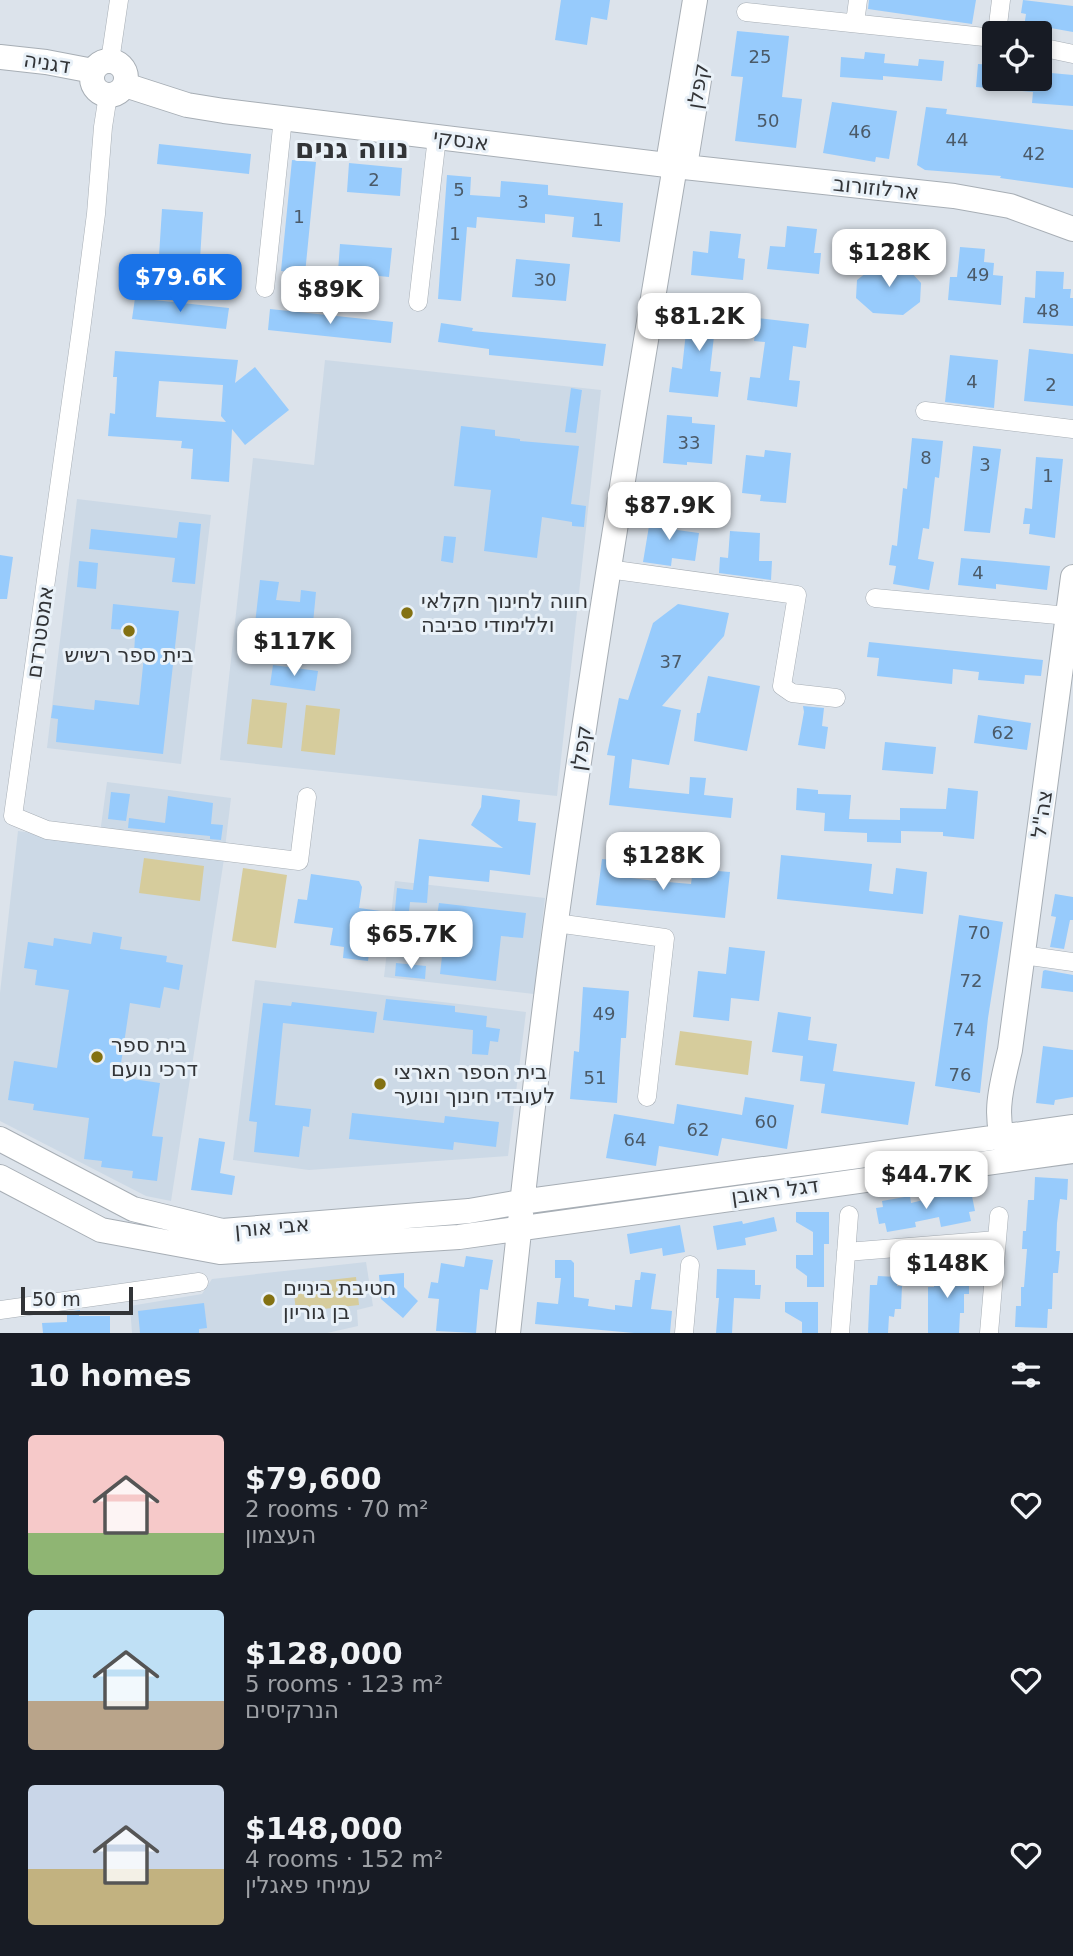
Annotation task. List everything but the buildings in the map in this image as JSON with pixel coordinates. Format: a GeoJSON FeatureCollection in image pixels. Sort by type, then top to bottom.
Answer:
{"type":"FeatureCollection","features":[{"type":"Feature","properties":{"kind":"street"},"geometry":{"type":"LineString","coordinates":[[117,90],[103,94],[95,87],[118,0]]}},
{"type":"Feature","properties":{"kind":"street","name":"קפלן"},"geometry":{"type":"LineString","coordinates":[[508,1333],[555,923],[608,569],[675,166],[669,157],[695,0]]}},
{"type":"Feature","properties":{"kind":"street","name":"קפלן"},"geometry":{"type":"LineString","coordinates":[[675,166],[686,160],[711,0]]}},
{"type":"Feature","properties":{"kind":"street"},"geometry":{"type":"LineString","coordinates":[[855,23],[858,0]]}},
{"type":"Feature","properties":{"kind":"street"},"geometry":{"type":"LineString","coordinates":[[998,21],[1001,0]]}},
{"type":"Feature","properties":{"kind":"street"},"geometry":{"type":"LineString","coordinates":[[746,12],[982,37]]}},
{"type":"Feature","properties":{"kind":"street"},"geometry":{"type":"LineString","coordinates":[[1052,50],[1073,54]]}},
{"type":"Feature","properties":{"kind":"street","name":"דגניה"},"geometry":{"type":"LineString","coordinates":[[0,57],[102,66]]}},
{"type":"Feature","properties":{"kind":"street","name":"אנסקי"},"geometry":{"type":"LineString","coordinates":[[117,90],[187,105],[675,166]]}},
{"type":"Feature","properties":{"kind":"street","name":"אמסטרדם"},"geometry":{"type":"LineString","coordinates":[[117,90],[103,127],[96,214],[81,330],[13,816],[47,830],[299,861],[307,797]]}},
{"type":"Feature","properties":{"kind":"street"},"geometry":{"type":"LineString","coordinates":[[265,288],[284,118]]}},
{"type":"Feature","properties":{"kind":"street"},"geometry":{"type":"LineString","coordinates":[[418,302],[437,137]]}},
{"type":"Feature","properties":{"kind":"street","name":"ארלוזורוב"},"geometry":{"type":"LineString","coordinates":[[675,166],[954,196],[1010,206],[1073,229]]}},
{"type":"Feature","properties":{"kind":"street"},"geometry":{"type":"LineString","coordinates":[[925,411],[1073,429]]}},
{"type":"Feature","properties":{"kind":"street"},"geometry":{"type":"LineString","coordinates":[[608,569],[797,596],[782,686],[792,693],[836,698]]}},
{"type":"Feature","properties":{"kind":"street","name":"צה\"ל"},"geometry":{"type":"LineString","coordinates":[[1009,1143],[1000,1093],[1010,1050],[1073,577]]}},
{"type":"Feature","properties":{"kind":"street"},"geometry":{"type":"LineString","coordinates":[[875,598],[1068,616]]}},
{"type":"Feature","properties":{"kind":"street"},"geometry":{"type":"LineString","coordinates":[[555,923],[665,938],[647,1097]]}},
{"type":"Feature","properties":{"kind":"street"},"geometry":{"type":"LineString","coordinates":[[1023,955],[1073,962]]}},
{"type":"Feature","properties":{"kind":"street","name":"דגל ראובן"},"geometry":{"type":"LineString","coordinates":[[520,1227],[1009,1143],[1073,1127]]}},
{"type":"Feature","properties":{"kind":"street","name":"אבי אורן"},"geometry":{"type":"LineString","coordinates":[[0,1139],[133,1209],[222,1231],[469,1211],[521,1202]]}},
{"type":"Feature","properties":{"kind":"street","name":"דגל ראובן"},"geometry":{"type":"LineString","coordinates":[[521,1202],[1009,1143],[1073,1151]]}},
{"type":"Feature","properties":{"kind":"street","name":"אבי אורן"},"geometry":{"type":"LineString","coordinates":[[0,1177],[102,1230],[220,1252],[459,1237],[520,1227]]}},
{"type":"Feature","properties":{"kind":"street"},"geometry":{"type":"LineString","coordinates":[[0,1198],[32,1195]]}},
{"type":"Feature","properties":{"kind":"street"},"geometry":{"type":"LineString","coordinates":[[840,1333],[849,1215]]}},
{"type":"Feature","properties":{"kind":"street"},"geometry":{"type":"LineString","coordinates":[[989,1333],[999,1216]]}},
{"type":"Feature","properties":{"kind":"street"},"geometry":{"type":"LineString","coordinates":[[846,1252],[997,1240]]}},
{"type":"Feature","properties":{"kind":"street"},"geometry":{"type":"LineString","coordinates":[[684,1333],[690,1265]]}},
{"type":"Feature","properties":{"kind":"street"},"geometry":{"type":"LineString","coordinates":[[0,1310],[199,1282]]}},
{"type":"Feature","properties":{"kind":"shaded area","name":"חווה לחינוך חקלאי וללימודי סביבה"},"geometry":{"type":"Polygon","coordinates":[[[325,360],[601,390],[557,796],[220,760],[253,458],[314,465],[325,360]]]}},
{"type":"Feature","properties":{"kind":"shaded area","name":"בית ספר רשיש"},"geometry":{"type":"Polygon","coordinates":[[[77,499],[211,515],[181,764],[47,748],[77,499]]]}},
{"type":"Feature","properties":{"kind":"shaded area"},"geometry":{"type":"Polygon","coordinates":[[[252,699],[287,703],[282,748],[247,744],[252,699]]]}},
{"type":"Feature","properties":{"kind":"shaded area"},"geometry":{"type":"Polygon","coordinates":[[[306,705],[340,709],[335,755],[301,751],[306,705]]]}},
{"type":"Feature","properties":{"kind":"shaded area"},"geometry":{"type":"Polygon","coordinates":[[[107,782],[231,798],[225,848],[100,833],[107,782]]]}},
{"type":"Feature","properties":{"kind":"shaded area","name":"בית ספר דרכי נועם"},"geometry":{"type":"Polygon","coordinates":[[[18,831],[224,859],[171,1201],[146,1196],[0,1121],[0,993],[18,831]]]}},
{"type":"Feature","properties":{"kind":"shaded area"},"geometry":{"type":"Polygon","coordinates":[[[144,858],[204,866],[200,901],[139,893],[144,858]]]}},
{"type":"Feature","properties":{"kind":"shaded area"},"geometry":{"type":"Polygon","coordinates":[[[243,868],[287,875],[276,948],[232,941],[243,868]]]}},
{"type":"Feature","properties":{"kind":"shaded area"},"geometry":{"type":"Polygon","coordinates":[[[395,881],[545,898],[534,994],[384,977],[395,881]]]}},
{"type":"Feature","properties":{"kind":"shaded area","name":"בית הספר הארצי לעובדי חינוך ונוער"},"geometry":{"type":"Polygon","coordinates":[[[255,980],[526,1012],[508,1156],[309,1170],[233,1160],[255,980]]]}},
{"type":"Feature","properties":{"kind":"shaded area"},"geometry":{"type":"Polygon","coordinates":[[[680,1031],[752,1041],[748,1075],[675,1065],[680,1031]]]}},
{"type":"Feature","properties":{"kind":"shaded area","name":"חטיבת ביניים בן גוריון"},"geometry":{"type":"Polygon","coordinates":[[[366,1262],[373,1306],[357,1310],[358,1326],[327,1333],[132,1333],[130,1306],[202,1294],[212,1279],[366,1262]]]}},
{"type":"Feature","properties":{"kind":"shaded area"},"geometry":{"type":"Polygon","coordinates":[[[356,1277],[359,1305],[296,1312],[293,1284],[356,1277]]]}},
{"type":"Feature","properties":{"kind":"place","name":"חווה לחינוך חקלאי וללימודי סביבה"},"geometry":{"type":"Point","coordinates":[407,613]}},
{"type":"Feature","properties":{"kind":"place","name":"בית ספר רשיש"},"geometry":{"type":"Point","coordinates":[129,631]}},
{"type":"Feature","properties":{"kind":"place","name":"בית ספר דרכי נועם"},"geometry":{"type":"Point","coordinates":[97,1057]}},
{"type":"Feature","properties":{"kind":"place","name":"בית הספר הארצי לעובדי חינוך ונוער"},"geometry":{"type":"Point","coordinates":[380,1084]}},
{"type":"Feature","properties":{"kind":"place","name":"חטיבת ביניים בן גוריון"},"geometry":{"type":"Point","coordinates":[269,1300]}},
{"type":"Feature","properties":{"kind":"district","name":"נווה גנים"},"geometry":{"type":"Point","coordinates":[352,148]}}]}
